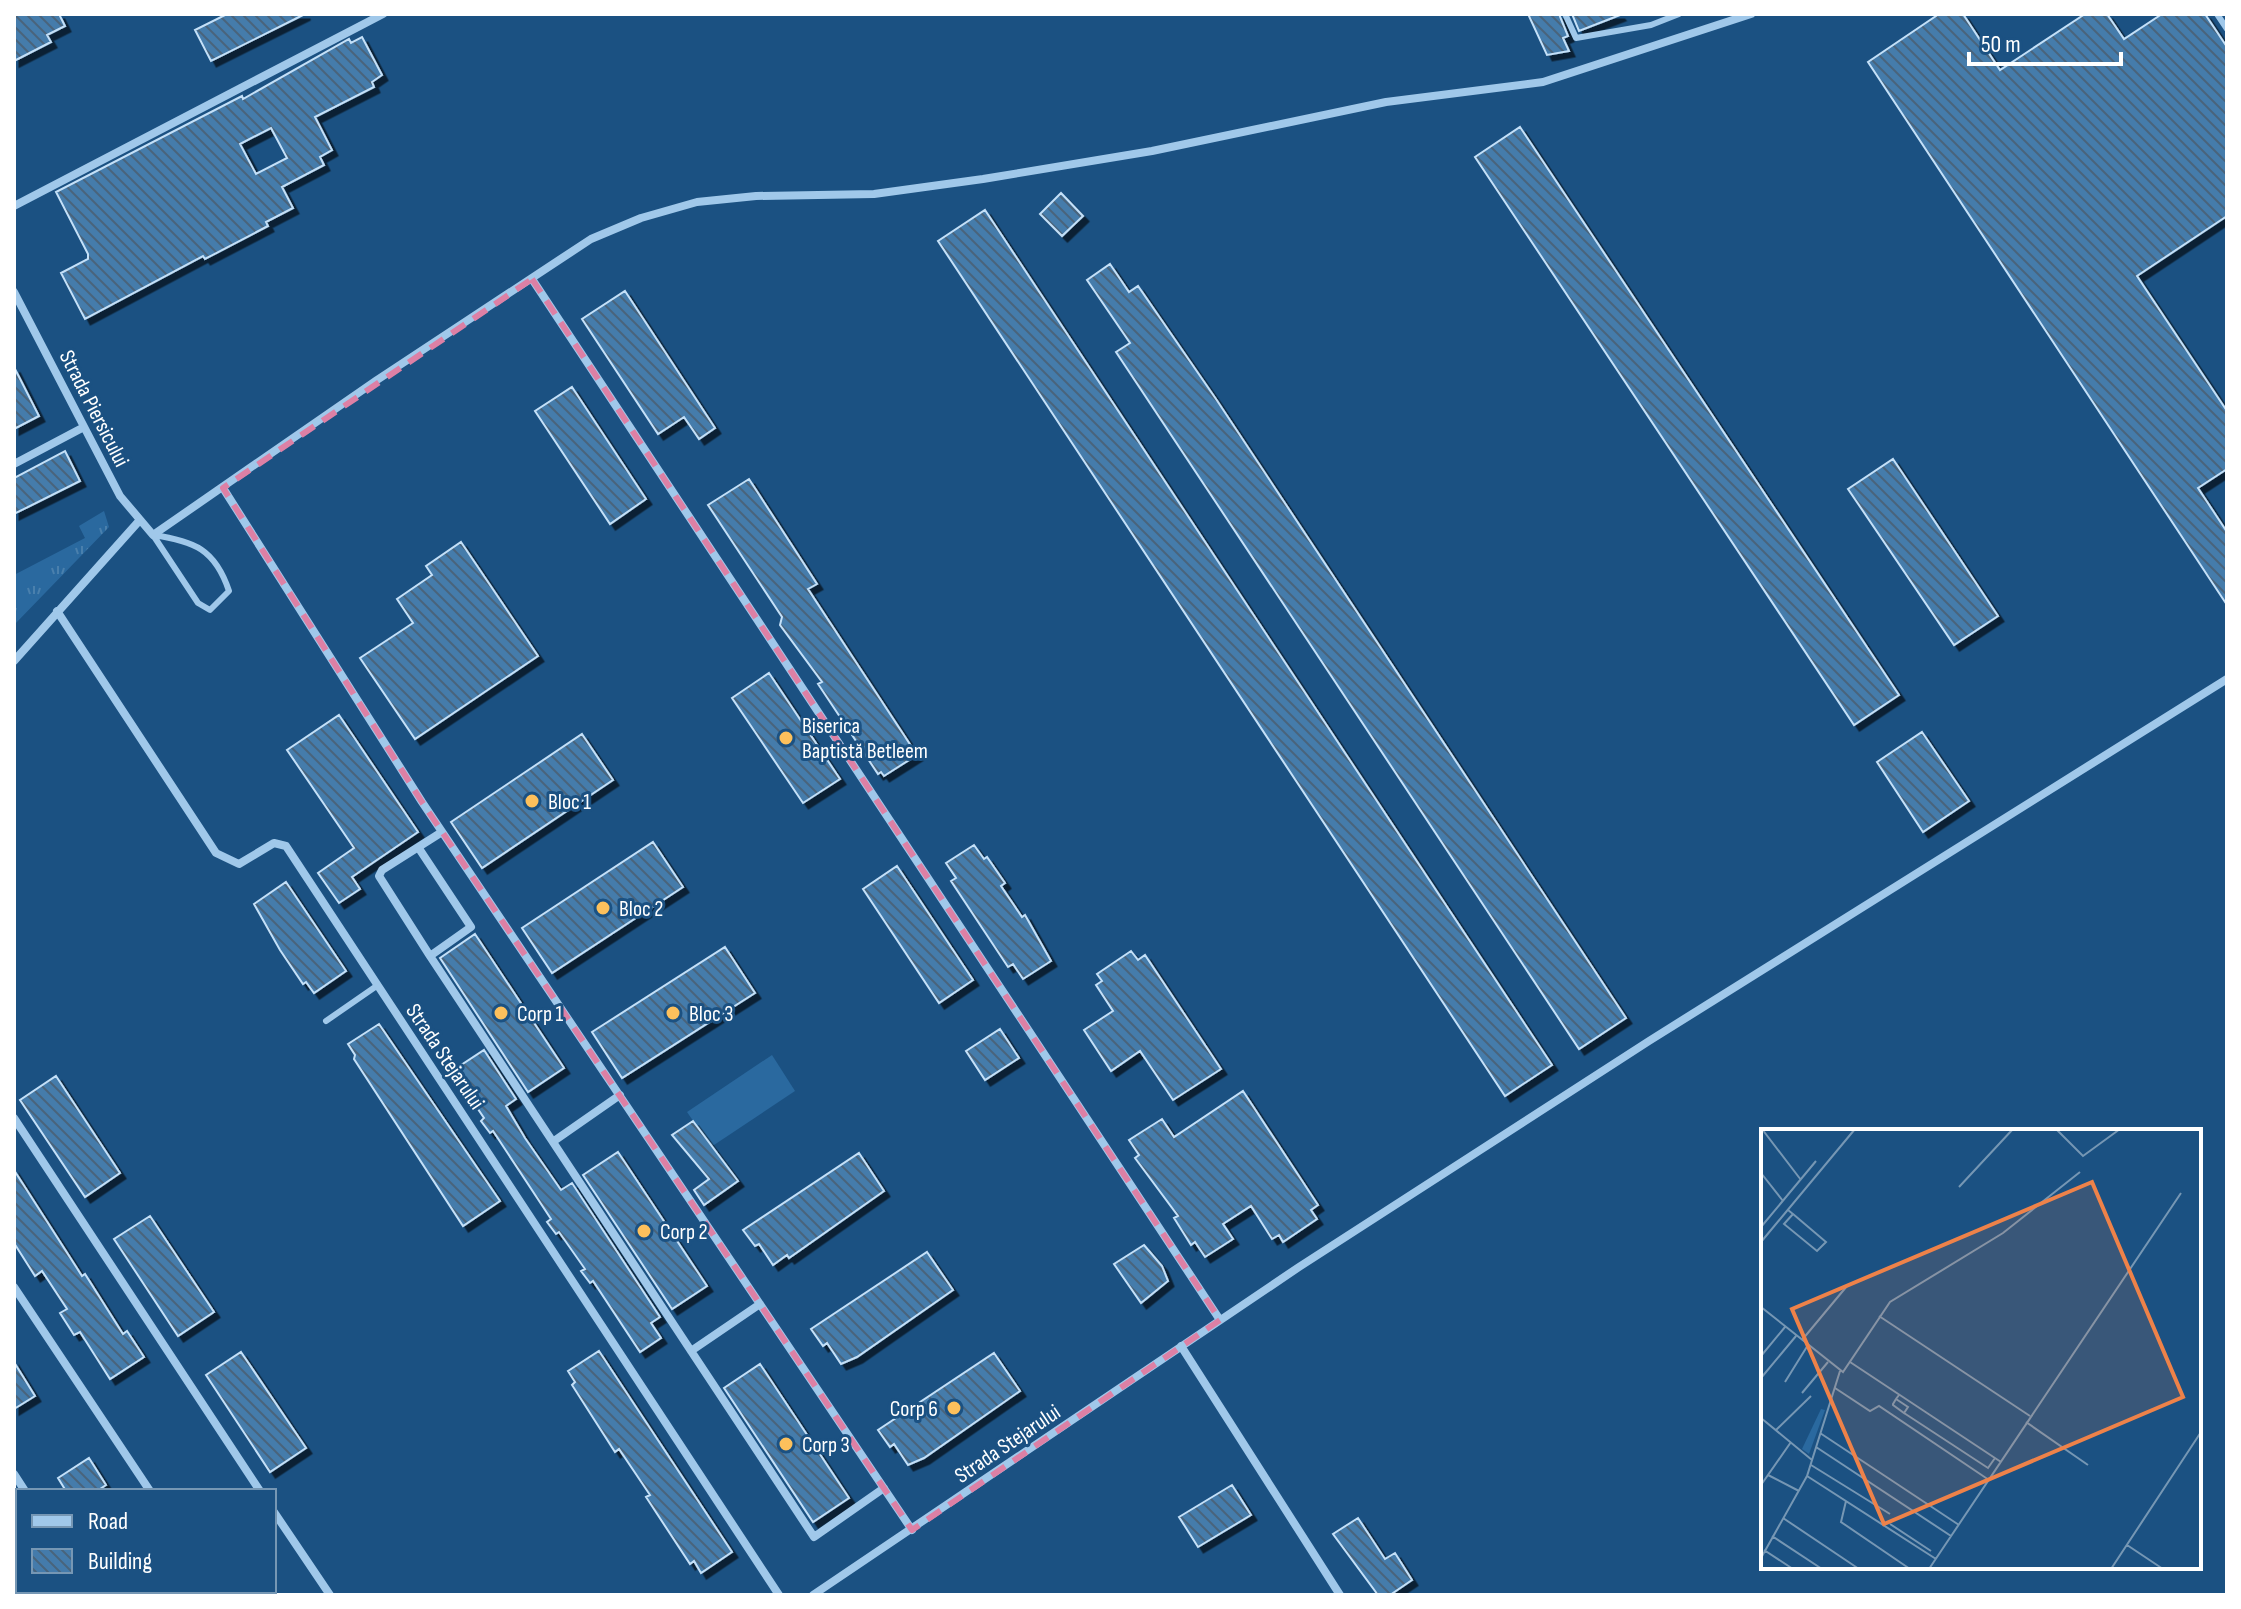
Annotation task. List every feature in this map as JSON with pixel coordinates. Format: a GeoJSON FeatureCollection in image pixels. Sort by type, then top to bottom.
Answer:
{"type":"FeatureCollection","features":[{"type":"Feature","properties":{"kind":"street"},"geometry":{"type":"LineString","coordinates":[[14,206],[383,14]]}},
{"type":"Feature","properties":{"kind":"street"},"geometry":{"type":"LineString","coordinates":[[153,535],[377,380],[591,239],[641,218],[697,202],[925,188],[1152,151],[1386,102],[1543,82],[1751,14]]}},
{"type":"Feature","properties":{"kind":"street"},"geometry":{"type":"LineString","coordinates":[[532,279],[1220,1320]]}},
{"type":"Feature","properties":{"kind":"street","name":"Strada Piersicului"},"geometry":{"type":"LineString","coordinates":[[14,292],[120,496],[153,535]]}},
{"type":"Feature","properties":{"kind":"street"},"geometry":{"type":"LineString","coordinates":[[14,464],[84,427]]}},
{"type":"Feature","properties":{"kind":"street"},"geometry":{"type":"LineString","coordinates":[[223,488],[442,832],[912,1530]]}},
{"type":"Feature","properties":{"kind":"street"},"geometry":{"type":"LineString","coordinates":[[14,661],[139,521]]}},
{"type":"Feature","properties":{"kind":"street","name":"Strada Stejarului"},"geometry":{"type":"LineString","coordinates":[[57,611],[216,853],[239,864],[274,843],[286,846],[779,1595]]}},
{"type":"Feature","properties":{"kind":"street","name":"Strada Stejarului"},"geometry":{"type":"LineString","coordinates":[[813,1595],[1220,1320],[1649,1041],[2227,679]]}},
{"type":"Feature","properties":{"kind":"street"},"geometry":{"type":"LineString","coordinates":[[442,832],[382,870],[380,880],[814,1537],[884,1488]]}},
{"type":"Feature","properties":{"kind":"street"},"geometry":{"type":"LineString","coordinates":[[418,847],[471,927],[430,956]]}},
{"type":"Feature","properties":{"kind":"street"},"geometry":{"type":"LineString","coordinates":[[554,1141],[620,1095]]}},
{"type":"Feature","properties":{"kind":"street"},"geometry":{"type":"LineString","coordinates":[[14,1118],[259,1489]]}},
{"type":"Feature","properties":{"kind":"street"},"geometry":{"type":"LineString","coordinates":[[14,1287],[149,1489]]}},
{"type":"Feature","properties":{"kind":"street"},"geometry":{"type":"LineString","coordinates":[[691,1351],[760,1304]]}},
{"type":"Feature","properties":{"kind":"street"},"geometry":{"type":"LineString","coordinates":[[1181,1346],[1340,1595]]}},
{"type":"Feature","properties":{"kind":"street"},"geometry":{"type":"LineString","coordinates":[[276,1515],[330,1595]]}},
{"type":"Feature","properties":{"kind":"lane"},"geometry":{"type":"LineString","coordinates":[[1565,14],[1576,38],[1651,25],[1679,14]]}},
{"type":"Feature","properties":{"kind":"lane"},"geometry":{"type":"LineString","coordinates":[[2217,14],[2227,29]]}},
{"type":"Feature","properties":{"kind":"lane"},"geometry":{"type":"LineString","coordinates":[[153,535],[185,539],[207,553],[226,580],[229,591],[225,599],[210,610],[198,603],[153,535]]}},
{"type":"Feature","properties":{"kind":"lane"},"geometry":{"type":"LineString","coordinates":[[326,1021],[378,985]]}},
{"type":"Feature","properties":{"kind":"highlighted area"},"geometry":{"type":"Polygon","coordinates":[[[532,279],[1220,1320],[912,1530],[422,802],[223,488],[532,279]]]}},
{"type":"Feature","properties":{"kind":"green space"},"geometry":{"type":"Polygon","coordinates":[[[104,511],[109,527],[14,625],[14,575],[85,538],[79,526],[104,511]]]}},
{"type":"Feature","properties":{"kind":"green space"},"geometry":{"type":"Polygon","coordinates":[[[772,1055],[795,1091],[711,1147],[687,1112],[772,1055]]]}},
{"type":"Feature","properties":{"kind":"building"},"geometry":{"type":"Polygon","coordinates":[[[14,14],[59,14],[65,26],[47,35],[51,42],[14,61],[14,14]]]}},
{"type":"Feature","properties":{"kind":"building"},"geometry":{"type":"Polygon","coordinates":[[[227,14],[305,14],[211,61],[195,30],[227,14]]]}},
{"type":"Feature","properties":{"kind":"building"},"geometry":{"type":"Polygon","coordinates":[[[1528,14],[1559,14],[1568,36],[1563,38],[1569,51],[1547,55],[1528,14]]]}},
{"type":"Feature","properties":{"kind":"building"},"geometry":{"type":"Polygon","coordinates":[[[1572,14],[1619,14],[1620,15],[1579,31],[1572,14]]]}},
{"type":"Feature","properties":{"kind":"building"},"geometry":{"type":"Polygon","coordinates":[[[1939,14],[1963,14],[2000,70],[2085,14],[2107,14],[2124,39],[2162,14],[2205,14],[2227,47],[2227,216],[2137,276],[2227,411],[2227,469],[2198,488],[2227,532],[2227,605],[1868,62],[1939,14]]]}},
{"type":"Feature","properties":{"kind":"building"},"geometry":{"type":"Polygon","coordinates":[[[362,37],[382,75],[372,82],[374,87],[315,117],[332,150],[320,157],[324,165],[282,187],[293,208],[266,222],[268,226],[205,259],[203,256],[85,319],[61,273],[88,259],[88,254],[56,192],[242,96],[243,99],[349,39],[351,43],[362,37]],[[271,128],[240,144],[256,174],[287,158],[271,128]]]}},
{"type":"Feature","properties":{"kind":"building"},"geometry":{"type":"Polygon","coordinates":[[[1520,127],[1899,695],[1854,725],[1475,157],[1520,127]]]}},
{"type":"Feature","properties":{"kind":"building"},"geometry":{"type":"Polygon","coordinates":[[[1061,193],[1083,216],[1062,236],[1040,214],[1061,193]]]}},
{"type":"Feature","properties":{"kind":"building"},"geometry":{"type":"Polygon","coordinates":[[[985,210],[1552,1065],[1505,1096],[938,241],[985,210]]]}},
{"type":"Feature","properties":{"kind":"building"},"geometry":{"type":"Polygon","coordinates":[[[1110,264],[1129,292],[1138,286],[1216,399],[1626,1018],[1579,1049],[1116,352],[1130,343],[1087,280],[1110,264]]]}},
{"type":"Feature","properties":{"kind":"building"},"geometry":{"type":"Polygon","coordinates":[[[625,291],[715,428],[699,439],[684,417],[658,434],[582,319],[625,291]]]}},
{"type":"Feature","properties":{"kind":"building"},"geometry":{"type":"Polygon","coordinates":[[[14,367],[39,416],[14,429],[14,367]]]}},
{"type":"Feature","properties":{"kind":"building"},"geometry":{"type":"Polygon","coordinates":[[[572,387],[646,499],[610,524],[535,411],[572,387]]]}},
{"type":"Feature","properties":{"kind":"building"},"geometry":{"type":"Polygon","coordinates":[[[65,451],[80,481],[14,514],[14,478],[65,451]]]}},
{"type":"Feature","properties":{"kind":"building"},"geometry":{"type":"Polygon","coordinates":[[[1893,459],[1998,616],[1954,645],[1848,489],[1893,459]]]}},
{"type":"Feature","properties":{"kind":"building"},"geometry":{"type":"Polygon","coordinates":[[[749,479],[817,584],[808,589],[917,755],[884,776],[881,772],[878,774],[818,684],[822,682],[780,625],[782,617],[708,505],[749,479]]]}},
{"type":"Feature","properties":{"kind":"building"},"geometry":{"type":"Polygon","coordinates":[[[461,542],[538,656],[415,739],[360,658],[413,623],[397,599],[432,575],[426,566],[461,542]]]}},
{"type":"Feature","properties":{"kind":"building","name":"Biserica Baptistă Betleem"},"geometry":{"type":"Polygon","coordinates":[[[769,673],[840,779],[803,803],[732,698],[769,673]]]}},
{"type":"Feature","properties":{"kind":"building"},"geometry":{"type":"Polygon","coordinates":[[[339,715],[418,832],[352,877],[360,889],[339,903],[318,873],[354,848],[287,750],[339,715]]]}},
{"type":"Feature","properties":{"kind":"building"},"geometry":{"type":"Polygon","coordinates":[[[1922,732],[1969,801],[1923,832],[1877,762],[1922,732]]]}},
{"type":"Feature","properties":{"kind":"building","name":"Bloc 1"},"geometry":{"type":"Polygon","coordinates":[[[582,734],[613,780],[482,868],[451,822],[582,734]]]}},
{"type":"Feature","properties":{"kind":"building","name":"Bloc 2"},"geometry":{"type":"Polygon","coordinates":[[[653,842],[683,887],[552,973],[522,928],[653,842]]]}},
{"type":"Feature","properties":{"kind":"building"},"geometry":{"type":"Polygon","coordinates":[[[974,845],[984,859],[987,857],[1005,883],[1001,886],[1022,917],[1025,915],[1051,961],[1023,979],[1013,964],[1008,967],[951,881],[956,878],[946,863],[974,845]]]}},
{"type":"Feature","properties":{"kind":"building"},"geometry":{"type":"Polygon","coordinates":[[[897,866],[973,980],[939,1003],[863,889],[897,866]]]}},
{"type":"Feature","properties":{"kind":"building"},"geometry":{"type":"Polygon","coordinates":[[[286,882],[346,971],[314,993],[306,982],[303,984],[280,950],[254,904],[286,882]]]}},
{"type":"Feature","properties":{"kind":"building","name":"Corp 1"},"geometry":{"type":"Polygon","coordinates":[[[475,934],[564,1068],[528,1092],[440,958],[475,934]]]}},
{"type":"Feature","properties":{"kind":"building","name":"Bloc 3"},"geometry":{"type":"Polygon","coordinates":[[[725,947],[755,993],[622,1078],[592,1032],[725,947]]]}},
{"type":"Feature","properties":{"kind":"building"},"geometry":{"type":"Polygon","coordinates":[[[1131,951],[1138,960],[1145,955],[1221,1069],[1173,1100],[1140,1051],[1111,1071],[1084,1030],[1113,1011],[1096,985],[1102,981],[1097,974],[1131,951]]]}},
{"type":"Feature","properties":{"kind":"building"},"geometry":{"type":"Polygon","coordinates":[[[379,1024],[500,1201],[463,1226],[354,1059],[355,1055],[348,1044],[379,1024]]]}},
{"type":"Feature","properties":{"kind":"building"},"geometry":{"type":"Polygon","coordinates":[[[1000,1029],[1019,1058],[985,1080],[966,1051],[1000,1029]]]}},
{"type":"Feature","properties":{"kind":"building"},"geometry":{"type":"Polygon","coordinates":[[[484,1050],[516,1099],[506,1106],[525,1138],[561,1190],[572,1183],[660,1317],[651,1323],[661,1338],[640,1352],[593,1281],[590,1283],[581,1271],[585,1269],[559,1232],[556,1234],[547,1222],[551,1219],[493,1131],[490,1133],[481,1121],[484,1118],[452,1071],[484,1050]]]}},
{"type":"Feature","properties":{"kind":"building"},"geometry":{"type":"Polygon","coordinates":[[[56,1076],[120,1173],[85,1197],[20,1100],[56,1076]]]}},
{"type":"Feature","properties":{"kind":"building"},"geometry":{"type":"Polygon","coordinates":[[[1243,1091],[1318,1205],[1311,1210],[1317,1219],[1283,1242],[1279,1235],[1272,1239],[1251,1206],[1223,1224],[1233,1239],[1205,1257],[1195,1242],[1191,1245],[1174,1218],[1178,1216],[1135,1158],[1139,1155],[1129,1140],[1162,1119],[1174,1137],[1243,1091]]]}},
{"type":"Feature","properties":{"kind":"building"},"geometry":{"type":"Polygon","coordinates":[[[693,1121],[738,1181],[704,1205],[694,1190],[709,1179],[672,1135],[693,1121]]]}},
{"type":"Feature","properties":{"kind":"building","name":"Corp 2"},"geometry":{"type":"Polygon","coordinates":[[[618,1152],[707,1286],[672,1309],[583,1175],[618,1152]]]}},
{"type":"Feature","properties":{"kind":"building"},"geometry":{"type":"Polygon","coordinates":[[[859,1153],[884,1191],[789,1258],[787,1255],[773,1265],[759,1244],[755,1246],[743,1230],[859,1153]]]}},
{"type":"Feature","properties":{"kind":"building"},"geometry":{"type":"Polygon","coordinates":[[[14,1170],[82,1276],[85,1274],[123,1334],[127,1331],[144,1357],[110,1379],[80,1332],[74,1335],[60,1313],[67,1309],[42,1271],[35,1276],[14,1243],[14,1170]]]}},
{"type":"Feature","properties":{"kind":"building"},"geometry":{"type":"Polygon","coordinates":[[[150,1216],[214,1312],[178,1336],[114,1239],[150,1216]]]}},
{"type":"Feature","properties":{"kind":"building"},"geometry":{"type":"Polygon","coordinates":[[[1144,1245],[1162,1266],[1168,1281],[1141,1303],[1114,1264],[1144,1245]]]}},
{"type":"Feature","properties":{"kind":"building"},"geometry":{"type":"Polygon","coordinates":[[[927,1252],[953,1290],[857,1357],[841,1364],[827,1343],[823,1346],[811,1329],[927,1252]]]}},
{"type":"Feature","properties":{"kind":"building"},"geometry":{"type":"Polygon","coordinates":[[[599,1351],[732,1552],[701,1573],[694,1561],[690,1564],[646,1497],[650,1495],[619,1449],[615,1452],[572,1385],[575,1382],[568,1371],[599,1351]]]}},
{"type":"Feature","properties":{"kind":"building"},"geometry":{"type":"Polygon","coordinates":[[[241,1352],[306,1448],[270,1472],[206,1375],[241,1352]]]}},
{"type":"Feature","properties":{"kind":"building","name":"Corp 6"},"geometry":{"type":"Polygon","coordinates":[[[994,1353],[1020,1391],[924,1458],[908,1465],[894,1444],[890,1447],[878,1430],[994,1353]]]}},
{"type":"Feature","properties":{"kind":"building"},"geometry":{"type":"Polygon","coordinates":[[[14,1362],[35,1396],[14,1409],[14,1362]]]}},
{"type":"Feature","properties":{"kind":"building","name":"Corp 3"},"geometry":{"type":"Polygon","coordinates":[[[760,1364],[849,1498],[813,1522],[724,1388],[760,1364]]]}},
{"type":"Feature","properties":{"kind":"building"},"geometry":{"type":"Polygon","coordinates":[[[89,1458],[106,1485],[100,1489],[65,1489],[58,1478],[89,1458]]]}},
{"type":"Feature","properties":{"kind":"building"},"geometry":{"type":"Polygon","coordinates":[[[1232,1485],[1251,1515],[1198,1547],[1179,1517],[1232,1485]]]}},
{"type":"Feature","properties":{"kind":"building"},"geometry":{"type":"Polygon","coordinates":[[[1358,1518],[1385,1559],[1395,1553],[1412,1580],[1390,1595],[1378,1595],[1333,1534],[1358,1518]]]}},
{"type":"Feature","properties":{"kind":"place","name":"Biserica Baptistă Betleem"},"geometry":{"type":"Point","coordinates":[786,738]}},
{"type":"Feature","properties":{"kind":"place","name":"Bloc 1"},"geometry":{"type":"Point","coordinates":[532,801]}},
{"type":"Feature","properties":{"kind":"place","name":"Bloc 2"},"geometry":{"type":"Point","coordinates":[603,908]}},
{"type":"Feature","properties":{"kind":"place","name":"Corp 1"},"geometry":{"type":"Point","coordinates":[501,1013]}},
{"type":"Feature","properties":{"kind":"place","name":"Bloc 3"},"geometry":{"type":"Point","coordinates":[673,1013]}},
{"type":"Feature","properties":{"kind":"place","name":"Corp 2"},"geometry":{"type":"Point","coordinates":[644,1231]}},
{"type":"Feature","properties":{"kind":"place","name":"Corp 6"},"geometry":{"type":"Point","coordinates":[954,1408]}},
{"type":"Feature","properties":{"kind":"place","name":"Corp 3"},"geometry":{"type":"Point","coordinates":[786,1444]}}]}
